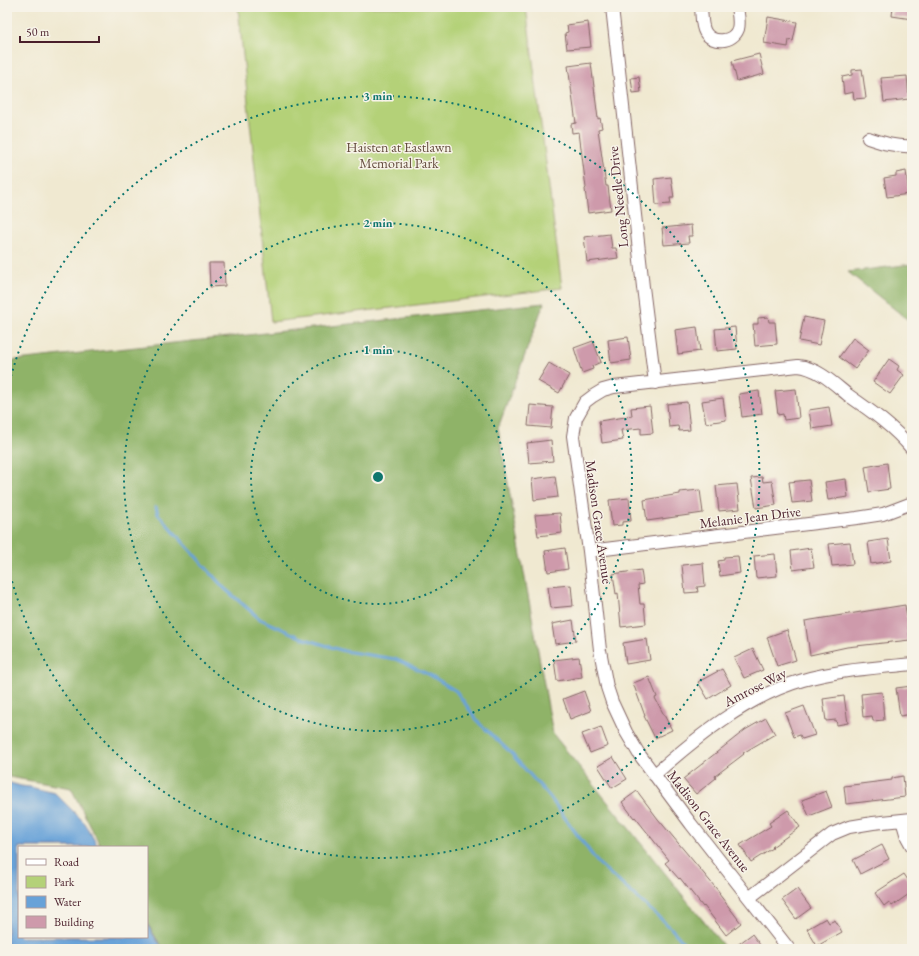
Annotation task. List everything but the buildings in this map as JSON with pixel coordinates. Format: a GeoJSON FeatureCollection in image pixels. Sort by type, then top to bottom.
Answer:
{"type":"FeatureCollection","features":[{"type":"Feature","properties":{"kind":"street","name":"Long Needle Drive"},"geometry":{"type":"LineString","coordinates":[[612,7],[655,383]]}},
{"type":"Feature","properties":{"kind":"street"},"geometry":{"type":"LineString","coordinates":[[701,7],[703,27],[710,37],[720,41],[730,38],[737,30],[739,23],[737,7]]}},
{"type":"Feature","properties":{"kind":"street"},"geometry":{"type":"LineString","coordinates":[[868,138],[888,144],[912,146]]}},
{"type":"Feature","properties":{"kind":"street","name":"Madison Grace Avenue"},"geometry":{"type":"LineString","coordinates":[[789,949],[654,775],[626,732],[612,702],[607,687],[600,650],[589,551],[574,447],[573,436],[576,418],[585,402],[603,390],[614,387],[786,366],[803,366],[824,376],[878,416],[891,426],[912,449]]}},
{"type":"Feature","properties":{"kind":"street","name":"Melanie Jean Drive"},"geometry":{"type":"LineString","coordinates":[[589,551],[857,518],[883,514],[912,503]]}},
{"type":"Feature","properties":{"kind":"street","name":"Amrose Way"},"geometry":{"type":"LineString","coordinates":[[654,775],[683,750],[732,713],[781,688],[819,676],[912,664]]}},
{"type":"Feature","properties":{"kind":"street"},"geometry":{"type":"LineString","coordinates":[[749,898],[832,834],[849,828],[907,819],[907,837],[912,846]]}},
{"type":"Feature","properties":{"kind":"green space","name":"Haisten at Eastlawn Memorial Park"},"geometry":{"type":"Polygon","coordinates":[[[238,7],[526,7],[562,288],[271,322],[238,7]]]}},
{"type":"Feature","properties":{"kind":"green space"},"geometry":{"type":"Polygon","coordinates":[[[912,264],[912,323],[848,272],[912,264]]]}},
{"type":"Feature","properties":{"kind":"green space"},"geometry":{"type":"Polygon","coordinates":[[[544,303],[498,428],[553,734],[726,949],[163,949],[148,925],[148,846],[100,846],[71,788],[9,777],[7,763],[7,361],[544,303]]]}},
{"type":"Feature","properties":{"kind":"water"},"geometry":{"type":"Polygon","coordinates":[[[7,782],[55,793],[85,823],[97,846],[18,846],[18,938],[148,938],[148,926],[164,949],[7,949],[7,782]]]}},
{"type":"Feature","properties":{"kind":"waterway"},"geometry":{"type":"LineString","coordinates":[[156,507],[158,514],[224,588],[260,619],[302,638],[344,651],[395,659],[430,675],[456,691],[480,724],[509,751],[549,796],[598,863],[670,927],[689,949]]}}]}
